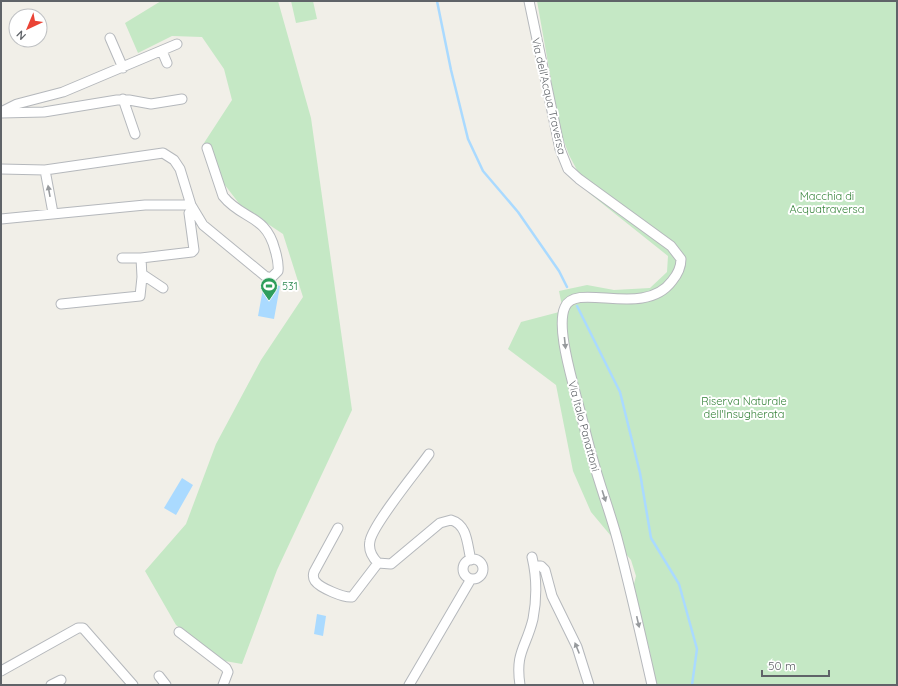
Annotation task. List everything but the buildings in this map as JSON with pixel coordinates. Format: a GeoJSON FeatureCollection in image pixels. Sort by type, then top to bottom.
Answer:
{"type":"FeatureCollection","features":[{"type":"Feature","properties":{"kind":"street","name":"Via dell'Acqua Traversa"},"geometry":{"type":"LineString","coordinates":[[529,1],[558,141],[566,166],[579,179],[671,246],[680,256]]}},
{"type":"Feature","properties":{"kind":"street"},"geometry":{"type":"LineString","coordinates":[[110,38],[123,68]]}},
{"type":"Feature","properties":{"kind":"street"},"geometry":{"type":"LineString","coordinates":[[1,113],[17,104],[63,92],[177,44]]}},
{"type":"Feature","properties":{"kind":"street"},"geometry":{"type":"LineString","coordinates":[[162,51],[167,63]]}},
{"type":"Feature","properties":{"kind":"street"},"geometry":{"type":"LineString","coordinates":[[1,113],[44,112],[123,99],[151,104],[182,99]]}},
{"type":"Feature","properties":{"kind":"street"},"geometry":{"type":"LineString","coordinates":[[123,99],[136,134]]}},
{"type":"Feature","properties":{"kind":"street"},"geometry":{"type":"LineString","coordinates":[[1,169],[45,170],[163,153],[174,160],[180,169],[192,207],[203,225],[265,276],[271,278],[276,275],[279,264],[272,236],[262,225],[228,202],[223,196],[207,148]]}},
{"type":"Feature","properties":{"kind":"street"},"geometry":{"type":"LineString","coordinates":[[45,170],[53,213]]}},
{"type":"Feature","properties":{"kind":"street"},"geometry":{"type":"LineString","coordinates":[[1,219],[53,213],[145,206],[192,207]]}},
{"type":"Feature","properties":{"kind":"street"},"geometry":{"type":"LineString","coordinates":[[122,258],[141,258],[192,252],[194,250],[189,213],[192,207]]}},
{"type":"Feature","properties":{"kind":"street","name":"Via Italo Panattoni"},"geometry":{"type":"LineString","coordinates":[[652,685],[617,536],[593,460],[569,371],[562,322],[566,305],[573,298],[582,296],[626,300],[653,296],[666,288],[674,280],[680,265],[680,256]]}},
{"type":"Feature","properties":{"kind":"street"},"geometry":{"type":"LineString","coordinates":[[61,304],[140,296],[142,274],[141,258]]}},
{"type":"Feature","properties":{"kind":"street"},"geometry":{"type":"LineString","coordinates":[[142,274],[163,288]]}},
{"type":"Feature","properties":{"kind":"street"},"geometry":{"type":"LineString","coordinates":[[378,563],[369,548],[373,533],[430,454]]}},
{"type":"Feature","properties":{"kind":"street"},"geometry":{"type":"LineString","coordinates":[[378,563],[387,564],[394,562],[434,528],[448,519],[457,522],[464,529],[471,560]]}},
{"type":"Feature","properties":{"kind":"street"},"geometry":{"type":"LineString","coordinates":[[338,528],[314,572],[314,578],[317,583],[343,596],[352,597],[378,563]]}},
{"type":"Feature","properties":{"kind":"street"},"geometry":{"type":"LineString","coordinates":[[471,560],[479,562],[482,571],[477,578],[471,579],[464,573],[463,568],[466,562],[471,560]]}},
{"type":"Feature","properties":{"kind":"street"},"geometry":{"type":"LineString","coordinates":[[520,685],[518,660],[533,619],[536,600],[536,580],[533,562],[546,570],[552,596],[577,647],[589,685]]}},
{"type":"Feature","properties":{"kind":"street"},"geometry":{"type":"LineString","coordinates":[[409,685],[471,579]]}},
{"type":"Feature","properties":{"kind":"street"},"geometry":{"type":"LineString","coordinates":[[1,671],[78,628],[83,628],[134,685]]}},
{"type":"Feature","properties":{"kind":"street"},"geometry":{"type":"LineString","coordinates":[[179,632],[226,668],[228,672],[223,685]]}},
{"type":"Feature","properties":{"kind":"street"},"geometry":{"type":"LineString","coordinates":[[159,676],[166,685]]}},
{"type":"Feature","properties":{"kind":"street"},"geometry":{"type":"LineString","coordinates":[[51,685],[61,680]]}},
{"type":"Feature","properties":{"kind":"green space"},"geometry":{"type":"Polygon","coordinates":[[[161,1],[278,1],[311,118],[352,410],[277,570],[242,664],[219,660],[176,625],[145,571],[186,524],[216,444],[261,360],[303,297],[283,234],[241,206],[208,163],[204,143],[232,100],[224,69],[202,37],[172,36],[138,53],[125,23],[161,1]]]}},
{"type":"Feature","properties":{"kind":"green space"},"geometry":{"type":"Polygon","coordinates":[[[291,1],[313,1],[317,19],[296,23],[291,1]]]}},
{"type":"Feature","properties":{"kind":"green space","name":"Riserva Naturale dell'Insugherata"},"geometry":{"type":"Polygon","coordinates":[[[537,1],[897,1],[897,685],[655,685],[650,652],[633,588],[636,576],[631,560],[591,512],[573,471],[556,385],[508,349],[521,322],[563,311],[559,291],[587,285],[614,290],[650,288],[667,272],[668,256],[589,193],[569,155],[563,139],[556,108],[537,1]]]}},
{"type":"Feature","properties":{"kind":"water","name":"531"},"geometry":{"type":"Polygon","coordinates":[[[264,283],[280,286],[274,319],[258,316],[264,283]]]}},
{"type":"Feature","properties":{"kind":"water"},"geometry":{"type":"Polygon","coordinates":[[[182,478],[193,485],[176,515],[164,508],[182,478]]]}},
{"type":"Feature","properties":{"kind":"water"},"geometry":{"type":"Polygon","coordinates":[[[317,614],[326,616],[323,636],[314,634],[317,614]]]}},
{"type":"Feature","properties":{"kind":"waterway"},"geometry":{"type":"LineString","coordinates":[[437,1],[451,70],[468,139],[483,171],[518,212],[559,271],[567,287]]}},
{"type":"Feature","properties":{"kind":"waterway"},"geometry":{"type":"LineString","coordinates":[[577,306],[620,392],[640,473],[651,538],[679,584],[697,649],[692,685]]}},
{"type":"Feature","properties":{"kind":"place","name":"531"},"geometry":{"type":"Point","coordinates":[269,301]}},
{"type":"Feature","properties":{"kind":"park label","name":"Macchia di Acquatraversa"},"geometry":{"type":"Point","coordinates":[827,202]}}]}
